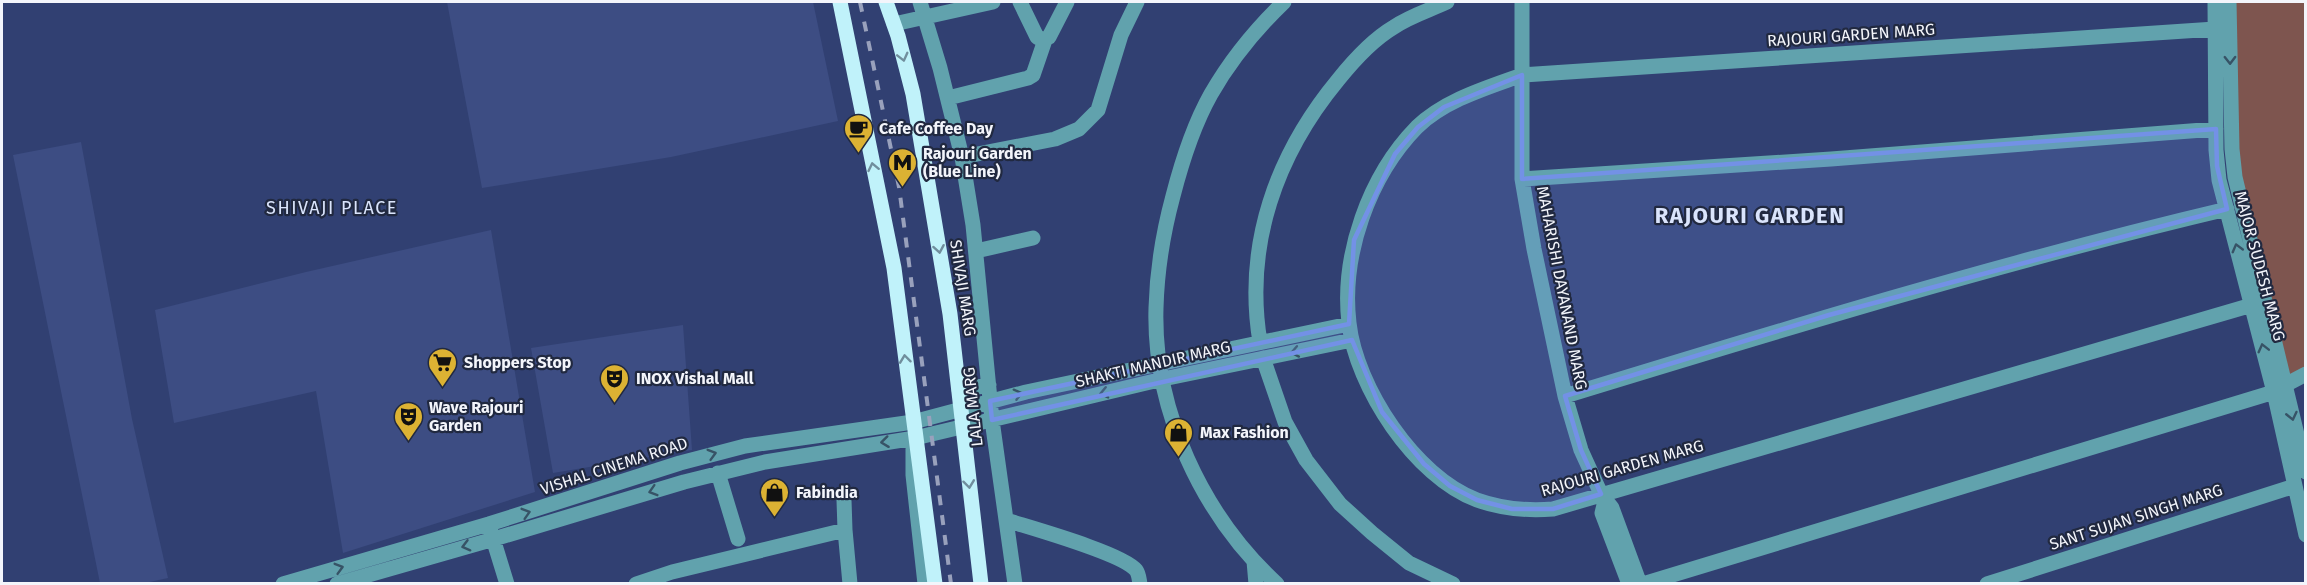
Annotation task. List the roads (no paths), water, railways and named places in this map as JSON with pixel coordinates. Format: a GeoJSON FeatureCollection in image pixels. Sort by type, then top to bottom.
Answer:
{"type":"FeatureCollection","features":[{"type":"Feature","properties":{"kind":"main road"},"geometry":{"type":"LineString","coordinates":[[840,2],[894,268],[934,584]]}},
{"type":"Feature","properties":{"kind":"main road","name":"SHIVAJI MARG"},"geometry":{"type":"LineString","coordinates":[[886,2],[913,94],[950,314],[981,584]]}},
{"type":"Feature","properties":{"kind":"street","name":"LALA MARG"},"geometry":{"type":"LineString","coordinates":[[920,2],[948,98],[962,157],[976,251],[992,420],[1015,584]]}},
{"type":"Feature","properties":{"kind":"street"},"geometry":{"type":"LineString","coordinates":[[894,24],[972,4],[993,2]]}},
{"type":"Feature","properties":{"kind":"street"},"geometry":{"type":"LineString","coordinates":[[1020,2],[1038,37],[1045,39]]}},
{"type":"Feature","properties":{"kind":"street"},"geometry":{"type":"LineString","coordinates":[[948,98],[1033,75],[1045,39],[1049,37],[1067,2]]}},
{"type":"Feature","properties":{"kind":"street"},"geometry":{"type":"LineString","coordinates":[[962,157],[1055,139],[1068,135],[1090,121],[1098,110],[1121,35],[1137,2]]}},
{"type":"Feature","properties":{"kind":"street"},"geometry":{"type":"LineString","coordinates":[[1277,584],[1254,561],[1210,504],[1191,465],[1173,419],[1163,379],[1156,309],[1163,231],[1191,135],[1211,94],[1237,57],[1284,2]]}},
{"type":"Feature","properties":{"kind":"street"},"geometry":{"type":"LineString","coordinates":[[1260,342],[1255,278],[1261,230],[1278,179],[1298,136],[1324,96],[1359,54],[1394,26],[1448,2]]}},
{"type":"Feature","properties":{"kind":"street","name":"MAHARISHI DAYANAND MARG"},"geometry":{"type":"LineString","coordinates":[[1522,2],[1522,180],[1534,249],[1565,396],[1581,450],[1603,498],[1612,508],[1642,584]]}},
{"type":"Feature","properties":{"kind":"street","name":"MAJOR SUDESH MARG"},"geometry":{"type":"LineString","coordinates":[[2215,2],[2217,166],[2252,305],[2306,472]]}},
{"type":"Feature","properties":{"kind":"street","name":"MAJOR SUDESH MARG"},"geometry":{"type":"LineString","coordinates":[[2229,2],[2233,162],[2280,388],[2295,486],[2306,535]]}},
{"type":"Feature","properties":{"kind":"street","name":"RAJOURI GARDEN MARG"},"geometry":{"type":"LineString","coordinates":[[2215,29],[1522,75],[1473,92],[1444,107],[1418,127],[1395,154],[1377,184],[1354,240],[1348,278],[1349,324],[1357,358],[1382,412],[1402,440],[1424,464],[1450,486],[1477,500],[1512,509],[1532,511],[1553,509],[1603,498],[2252,305]]}},
{"type":"Feature","properties":{"kind":"street"},"geometry":{"type":"LineString","coordinates":[[1522,180],[2216,129]]}},
{"type":"Feature","properties":{"kind":"street"},"geometry":{"type":"LineString","coordinates":[[2217,166],[2233,162]]}},
{"type":"Feature","properties":{"kind":"street"},"geometry":{"type":"LineString","coordinates":[[1565,396],[1841,312],[2070,247],[2227,209]]}},
{"type":"Feature","properties":{"kind":"street"},"geometry":{"type":"LineString","coordinates":[[976,251],[1033,238]]}},
{"type":"Feature","properties":{"kind":"street","name":"VISHAL CINEMA ROAD"},"geometry":{"type":"LineString","coordinates":[[337,584],[491,532],[680,463],[745,446],[913,422],[990,401],[1161,362],[1349,324]]}},
{"type":"Feature","properties":{"kind":"street","name":"SHAKTI MANDIR MARG"},"geometry":{"type":"LineString","coordinates":[[963,426],[1163,379],[1352,340]]}},
{"type":"Feature","properties":{"kind":"street"},"geometry":{"type":"LineString","coordinates":[[1263,358],[1285,422],[1306,460],[1340,504],[1409,563],[1453,584]]}},
{"type":"Feature","properties":{"kind":"street"},"geometry":{"type":"LineString","coordinates":[[1642,584],[2280,388],[2306,374]]}},
{"type":"Feature","properties":{"kind":"street"},"geometry":{"type":"LineString","coordinates":[[959,390],[989,385]]}},
{"type":"Feature","properties":{"kind":"street","name":"VISHAL CINEMA ROAD"},"geometry":{"type":"LineString","coordinates":[[287,583],[765,462],[915,438],[963,426]]}},
{"type":"Feature","properties":{"kind":"street"},"geometry":{"type":"LineString","coordinates":[[915,438],[913,475],[925,584]]}},
{"type":"Feature","properties":{"kind":"street"},"geometry":{"type":"LineString","coordinates":[[680,463],[684,482]]}},
{"type":"Feature","properties":{"kind":"street"},"geometry":{"type":"LineString","coordinates":[[718,473],[738,539]]}},
{"type":"Feature","properties":{"kind":"street","name":"SANT SUJAN SINGH MARG"},"geometry":{"type":"LineString","coordinates":[[1987,584],[2295,486]]}},
{"type":"Feature","properties":{"kind":"street","name":"MAHARISHI DAYANAND MARG"},"geometry":{"type":"LineString","coordinates":[[1603,498],[1602,513],[1629,584]]}},
{"type":"Feature","properties":{"kind":"street"},"geometry":{"type":"LineString","coordinates":[[844,500],[850,584]]}},
{"type":"Feature","properties":{"kind":"street"},"geometry":{"type":"LineString","coordinates":[[1006,520],[1079,543],[1127,563],[1136,570],[1140,584]]}},
{"type":"Feature","properties":{"kind":"street"},"geometry":{"type":"LineString","coordinates":[[636,584],[672,572],[845,530]]}},
{"type":"Feature","properties":{"kind":"street"},"geometry":{"type":"LineString","coordinates":[[491,532],[507,584]]}},
{"type":"Feature","properties":{"kind":"street"},"geometry":{"type":"LineString","coordinates":[[1254,561],[1256,584]]}},
{"type":"Feature","properties":{"kind":"railway"},"geometry":{"type":"LineString","coordinates":[[860,2],[899,187],[951,584]]}},
{"type":"Feature","properties":{"kind":"place","name":"Cafe Coffee Day"},"geometry":{"type":"Point","coordinates":[858,154]}},
{"type":"Feature","properties":{"kind":"place","name":"Rajouri Garden (Blue Line)"},"geometry":{"type":"Point","coordinates":[902,188]}},
{"type":"Feature","properties":{"kind":"place","name":"Shoppers Stop"},"geometry":{"type":"Point","coordinates":[443,388]}},
{"type":"Feature","properties":{"kind":"place","name":"INOX Vishal Mall"},"geometry":{"type":"Point","coordinates":[615,404]}},
{"type":"Feature","properties":{"kind":"place","name":"Wave Rajouri Garden"},"geometry":{"type":"Point","coordinates":[408,442]}},
{"type":"Feature","properties":{"kind":"place","name":"Max Fashion"},"geometry":{"type":"Point","coordinates":[1179,458]}},
{"type":"Feature","properties":{"kind":"place","name":"Fabindia"},"geometry":{"type":"Point","coordinates":[775,518]}},
{"type":"Feature","properties":{"kind":"district","name":"SHIVAJI PLACE"},"geometry":{"type":"Point","coordinates":[332,208]}},
{"type":"Feature","properties":{"kind":"district","name":"RAJOURI GARDEN"},"geometry":{"type":"Point","coordinates":[1750,215]}}]}
